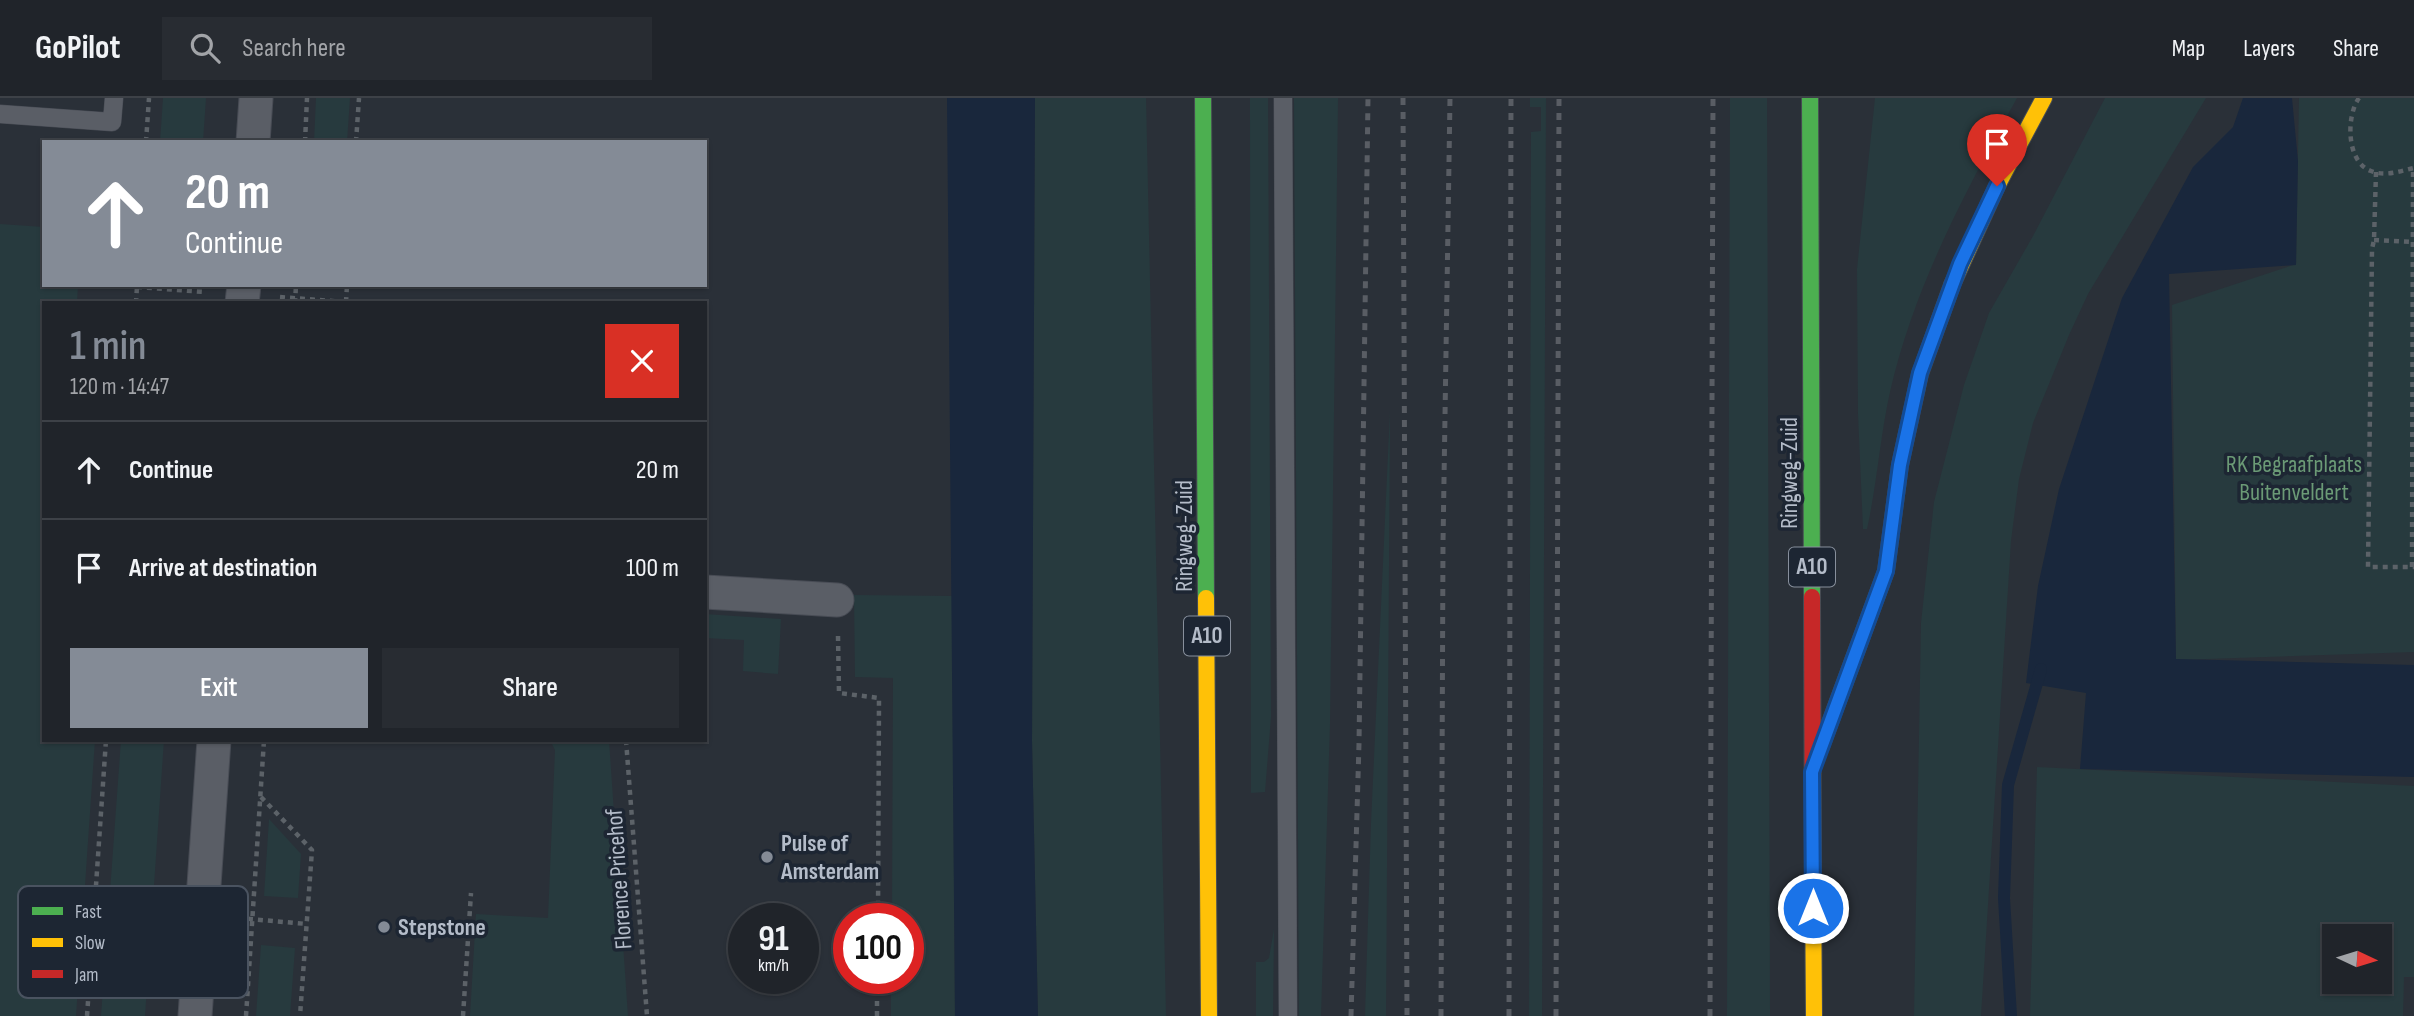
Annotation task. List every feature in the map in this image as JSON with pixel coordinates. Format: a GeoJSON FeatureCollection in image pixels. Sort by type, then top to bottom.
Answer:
{"type":"FeatureCollection","features":[{"type":"Feature","properties":{"kind":"highway","name":"Ringweg-Zuid"},"geometry":{"type":"LineString","coordinates":[[1203,98],[1209,1016]]}},
{"type":"Feature","properties":{"kind":"highway","name":"Ringweg-Zuid"},"geometry":{"type":"LineString","coordinates":[[1810,98],[1814,1016]]}},
{"type":"Feature","properties":{"kind":"highway","name":"A10"},"geometry":{"type":"LineString","coordinates":[[1812,772],[1886,571],[1900,465],[1920,373],[1960,264],[2043,98]]}},
{"type":"Feature","properties":{"kind":"highway","name":"A10"},"geometry":{"type":"LineString","coordinates":[[1186,111],[1206,255]]}},
{"type":"Feature","properties":{"kind":"street"},"geometry":{"type":"LineString","coordinates":[[253,140],[256,98]]}},
{"type":"Feature","properties":{"kind":"street"},"geometry":{"type":"LineString","coordinates":[[707,592],[836,600]]}},
{"type":"Feature","properties":{"kind":"street"},"geometry":{"type":"LineString","coordinates":[[204,886],[214,742]]}},
{"type":"Feature","properties":{"kind":"street"},"geometry":{"type":"LineString","coordinates":[[195,1016],[196,998]]}},
{"type":"Feature","properties":{"kind":"lane"},"geometry":{"type":"LineString","coordinates":[[0,114],[112,122],[114,98]]}},
{"type":"Feature","properties":{"kind":"lane"},"geometry":{"type":"LineString","coordinates":[[1283,98],[1288,1016]]}},
{"type":"Feature","properties":{"kind":"path"},"geometry":{"type":"LineString","coordinates":[[146,140],[149,98]]}},
{"type":"Feature","properties":{"kind":"path"},"geometry":{"type":"LineString","coordinates":[[304,140],[307,98]]}},
{"type":"Feature","properties":{"kind":"path"},"geometry":{"type":"LineString","coordinates":[[356,140],[359,98]]}},
{"type":"Feature","properties":{"kind":"path"},"geometry":{"type":"LineString","coordinates":[[2359,98],[2354,105],[2350,131],[2356,159],[2369,171],[2376,172],[2388,174],[2414,168],[2413,567],[2368,567],[2372,249],[2376,172]]}},
{"type":"Feature","properties":{"kind":"path"},"geometry":{"type":"LineString","coordinates":[[2374,240],[2414,242]]}},
{"type":"Feature","properties":{"kind":"path"},"geometry":{"type":"LineString","coordinates":[[836,600],[839,693],[879,698],[878,903]]}},
{"type":"Feature","properties":{"kind":"path"},"geometry":{"type":"LineString","coordinates":[[96,886],[106,742]]}},
{"type":"Feature","properties":{"kind":"path"},"geometry":{"type":"LineString","coordinates":[[248,984],[264,742]]}},
{"type":"Feature","properties":{"kind":"path","name":"Florence Pricehof"},"geometry":{"type":"LineString","coordinates":[[626,742],[647,1016]]}},
{"type":"Feature","properties":{"kind":"path"},"geometry":{"type":"LineString","coordinates":[[260,797],[312,849],[300,1016]]}},
{"type":"Feature","properties":{"kind":"path"},"geometry":{"type":"LineString","coordinates":[[463,1016],[471,893]]}},
{"type":"Feature","properties":{"kind":"path"},"geometry":{"type":"LineString","coordinates":[[248,919],[307,924]]}},
{"type":"Feature","properties":{"kind":"path"},"geometry":{"type":"LineString","coordinates":[[877,994],[877,1016]]}},
{"type":"Feature","properties":{"kind":"path"},"geometry":{"type":"LineString","coordinates":[[87,1016],[88,998]]}},
{"type":"Feature","properties":{"kind":"path"},"geometry":{"type":"LineString","coordinates":[[246,1016],[247,998]]}},
{"type":"Feature","properties":{"kind":"green space"},"geometry":{"type":"Polygon","coordinates":[[[163,98],[206,98],[203,140],[160,140],[163,98]]]}},
{"type":"Feature","properties":{"kind":"green space"},"geometry":{"type":"Polygon","coordinates":[[[316,98],[350,98],[347,140],[314,140],[316,98]]]}},
{"type":"Feature","properties":{"kind":"green space"},"geometry":{"type":"Polygon","coordinates":[[[1035,98],[1146,98],[1166,1016],[1038,1016],[1032,741],[1035,98]]]}},
{"type":"Feature","properties":{"kind":"green space"},"geometry":{"type":"Polygon","coordinates":[[[1250,98],[1268,98],[1271,717],[1265,792],[1251,793],[1250,98]]]}},
{"type":"Feature","properties":{"kind":"green space"},"geometry":{"type":"Polygon","coordinates":[[[1294,98],[1338,98],[1330,723],[1321,1016],[1299,1016],[1294,98]]]}},
{"type":"Feature","properties":{"kind":"green space"},"geometry":{"type":"Polygon","coordinates":[[[1530,98],[1546,98],[1542,1016],[1529,1016],[1531,132],[1541,131],[1541,107],[1530,107],[1530,98]]]}},
{"type":"Feature","properties":{"kind":"green space"},"geometry":{"type":"Polygon","coordinates":[[[1730,98],[1767,98],[1770,1016],[1727,1016],[1730,98]]]}},
{"type":"Feature","properties":{"kind":"green space"},"geometry":{"type":"Polygon","coordinates":[[[1875,98],[2017,98],[1960,205],[1913,315],[1890,392],[1867,529],[1863,529],[1858,414],[1857,269],[1875,98]]]}},
{"type":"Feature","properties":{"kind":"green space"},"geometry":{"type":"Polygon","coordinates":[[[2105,98],[2206,98],[2088,294],[2033,423],[2019,479],[2011,541],[1981,1016],[1914,1016],[1921,623],[1934,502],[1964,385],[1989,313],[2033,236],[2105,98]]]}},
{"type":"Feature","properties":{"kind":"green space","name":"RK Begraafplaats Buitenveldert"},"geometry":{"type":"Polygon","coordinates":[[[2299,98],[2414,98],[2414,652],[2176,660],[2172,305],[2296,264],[2299,98]]]}},
{"type":"Feature","properties":{"kind":"green space"},"geometry":{"type":"Polygon","coordinates":[[[0,224],[42,227],[42,287],[78,287],[77,301],[42,301],[42,742],[95,742],[85,886],[18,886],[18,998],[77,998],[76,1016],[0,1016],[0,224]]]}},
{"type":"Feature","properties":{"kind":"green space"},"geometry":{"type":"Polygon","coordinates":[[[1390,411],[1386,1016],[1365,1016],[1371,823],[1390,411]]]}},
{"type":"Feature","properties":{"kind":"green space"},"geometry":{"type":"Polygon","coordinates":[[[854,595],[952,596],[955,1016],[891,1016],[891,994],[924,994],[924,903],[892,903],[893,678],[855,677],[854,595]]]}},
{"type":"Feature","properties":{"kind":"green space"},"geometry":{"type":"Polygon","coordinates":[[[707,614],[781,619],[778,674],[743,671],[744,640],[707,638],[707,614]]]}},
{"type":"Feature","properties":{"kind":"green space"},"geometry":{"type":"Polygon","coordinates":[[[121,742],[164,742],[154,886],[110,886],[121,742]]]}},
{"type":"Feature","properties":{"kind":"green space"},"geometry":{"type":"Polygon","coordinates":[[[551,742],[609,742],[628,1016],[470,1016],[476,914],[548,918],[555,750],[551,742]]]}},
{"type":"Feature","properties":{"kind":"green space"},"geometry":{"type":"Polygon","coordinates":[[[2037,767],[2414,786],[2414,977],[2404,977],[2403,1016],[2030,1016],[2037,767]]]}},
{"type":"Feature","properties":{"kind":"green space"},"geometry":{"type":"Polygon","coordinates":[[[269,819],[301,854],[298,898],[264,896],[269,819]]]}},
{"type":"Feature","properties":{"kind":"green space"},"geometry":{"type":"Polygon","coordinates":[[[1274,929],[1273,1016],[1256,1016],[1256,962],[1264,962],[1269,958],[1274,929]]]}},
{"type":"Feature","properties":{"kind":"green space"},"geometry":{"type":"Polygon","coordinates":[[[261,945],[295,948],[290,1016],[256,1016],[261,945]]]}},
{"type":"Feature","properties":{"kind":"green space"},"geometry":{"type":"Polygon","coordinates":[[[102,998],[146,998],[145,1016],[101,1016],[102,998]]]}},
{"type":"Feature","properties":{"kind":"water"},"geometry":{"type":"Polygon","coordinates":[[[947,98],[1035,98],[1032,741],[1038,1016],[955,1016],[947,98]]]}},
{"type":"Feature","properties":{"kind":"water"},"geometry":{"type":"Polygon","coordinates":[[[2243,98],[2292,98],[2298,161],[2296,265],[2169,274],[2176,659],[2414,665],[2414,777],[2080,769],[2086,693],[2026,683],[2038,586],[2059,489],[2122,298],[2193,167],[2233,127],[2243,98]]]}},
{"type":"Feature","properties":{"kind":"waterway"},"geometry":{"type":"LineString","coordinates":[[2011,1016],[2004,898],[2008,785],[2041,669]]}},
{"type":"Feature","properties":{"kind":"railway"},"geometry":{"type":"LineString","coordinates":[[1351,1016],[1359,744],[1368,98]]}},
{"type":"Feature","properties":{"kind":"railway"},"geometry":{"type":"LineString","coordinates":[[1403,98],[1407,1016]]}},
{"type":"Feature","properties":{"kind":"railway"},"geometry":{"type":"LineString","coordinates":[[1441,1016],[1443,543],[1450,98]]}},
{"type":"Feature","properties":{"kind":"railway"},"geometry":{"type":"LineString","coordinates":[[1509,1016],[1511,98]]}},
{"type":"Feature","properties":{"kind":"railway"},"geometry":{"type":"LineString","coordinates":[[1556,1016],[1559,98]]}},
{"type":"Feature","properties":{"kind":"railway"},"geometry":{"type":"LineString","coordinates":[[1710,1016],[1713,98]]}},
{"type":"Feature","properties":{"kind":"traffic: fast"},"geometry":{"type":"LineString","coordinates":[[1203,98],[1206,598]]}},
{"type":"Feature","properties":{"kind":"traffic: fast"},"geometry":{"type":"LineString","coordinates":[[1810,98],[1812,597]]}},
{"type":"Feature","properties":{"kind":"traffic: fast"},"geometry":{"type":"LineString","coordinates":[[1821,747],[1886,571],[1900,465],[1920,374],[1952,285]]}},
{"type":"Feature","properties":{"kind":"traffic: slow"},"geometry":{"type":"LineString","coordinates":[[1952,285],[1997,186],[2044,98]]}},
{"type":"Feature","properties":{"kind":"traffic: slow"},"geometry":{"type":"LineString","coordinates":[[1206,598],[1209,1016]]}},
{"type":"Feature","properties":{"kind":"traffic: slow"},"geometry":{"type":"LineString","coordinates":[[1813,879],[1814,1016]]}},
{"type":"Feature","properties":{"kind":"traffic: jam"},"geometry":{"type":"LineString","coordinates":[[1812,597],[1813,879]]}},
{"type":"Feature","properties":{"kind":"place","name":"Pulse of Amsterdam"},"geometry":{"type":"Point","coordinates":[767,857]}},
{"type":"Feature","properties":{"kind":"place","name":"Stepstone"},"geometry":{"type":"Point","coordinates":[384,927]}},
{"type":"Feature","properties":{"kind":"route"},"geometry":{"type":"LineString","coordinates":[[1813,908],[1812,772],[1886,571],[1900,465],[1920,373],[1960,264],[1997,186]]}}]}
